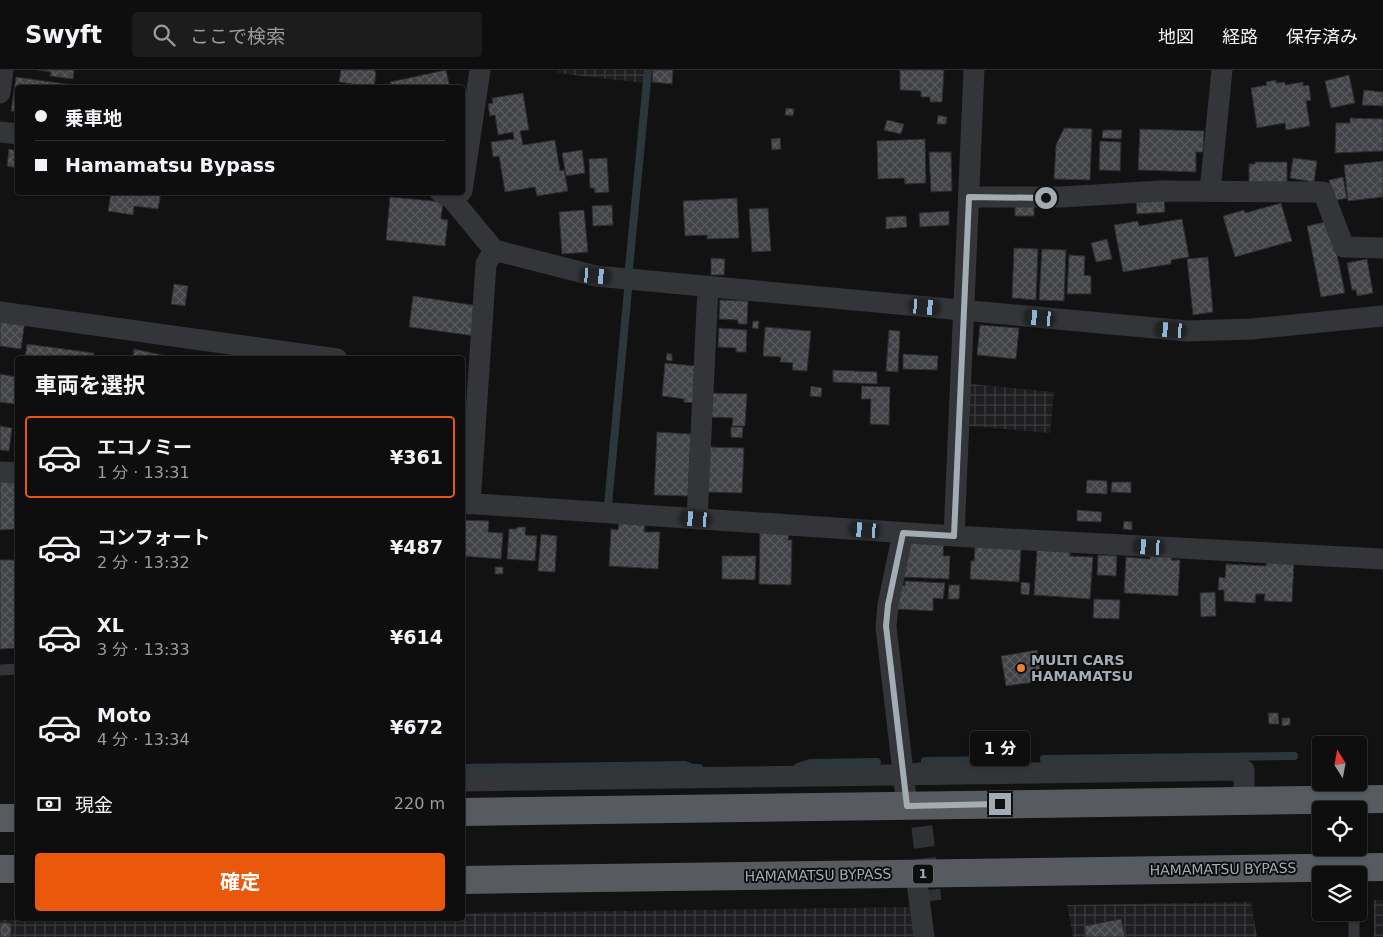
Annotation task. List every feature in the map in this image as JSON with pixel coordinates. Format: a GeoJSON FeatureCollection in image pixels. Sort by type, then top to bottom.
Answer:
{"type":"FeatureCollection","features":[{"type":"Feature","properties":{"kind":"highway"},"geometry":{"type":"LineString","coordinates":[[465,812],[1383,799]]}},
{"type":"Feature","properties":{"kind":"highway"},"geometry":{"type":"LineString","coordinates":[[0,818],[15,818]]}},
{"type":"Feature","properties":{"kind":"highway","name":"HAMAMATSU BYPASS"},"geometry":{"type":"LineString","coordinates":[[1367,869],[1383,867]]}},
{"type":"Feature","properties":{"kind":"highway"},"geometry":{"type":"LineString","coordinates":[[0,869],[15,869]]}},
{"type":"Feature","properties":{"kind":"highway","name":"HAMAMATSU BYPASS"},"geometry":{"type":"LineString","coordinates":[[465,880],[1312,871]]}},
{"type":"Feature","properties":{"kind":"highway"},"geometry":{"type":"LineString","coordinates":[[0,887],[15,886]]}},
{"type":"Feature","properties":{"kind":"street"},"geometry":{"type":"LineString","coordinates":[[0,92],[3,70]]}},
{"type":"Feature","properties":{"kind":"street"},"geometry":{"type":"LineString","coordinates":[[465,142],[480,70]]}},
{"type":"Feature","properties":{"kind":"street"},"geometry":{"type":"LineString","coordinates":[[954,536],[974,70]]}},
{"type":"Feature","properties":{"kind":"street"},"geometry":{"type":"LineString","coordinates":[[1210,191],[1222,70]]}},
{"type":"Feature","properties":{"kind":"street"},"geometry":{"type":"LineString","coordinates":[[0,132],[15,134]]}},
{"type":"Feature","properties":{"kind":"street"},"geometry":{"type":"LineString","coordinates":[[969,197],[1062,197],[1160,191],[1323,192],[1344,246],[1383,248]]}},
{"type":"Feature","properties":{"kind":"street"},"geometry":{"type":"LineString","coordinates":[[455,195],[494,250],[596,276],[1187,331],[1252,329],[1383,316]]}},
{"type":"Feature","properties":{"kind":"street"},"geometry":{"type":"LineString","coordinates":[[494,250],[486,264],[470,377],[466,503],[903,533],[1383,560]]}},
{"type":"Feature","properties":{"kind":"street"},"geometry":{"type":"LineString","coordinates":[[696,519],[708,286]]}},
{"type":"Feature","properties":{"kind":"street"},"geometry":{"type":"LineString","coordinates":[[0,312],[315,356]]}},
{"type":"Feature","properties":{"kind":"street"},"geometry":{"type":"LineString","coordinates":[[0,472],[15,473]]}},
{"type":"Feature","properties":{"kind":"street"},"geometry":{"type":"LineString","coordinates":[[903,533],[888,605],[887,640],[899,638],[909,769],[907,806]]}},
{"type":"Feature","properties":{"kind":"street"},"geometry":{"type":"LineString","coordinates":[[465,781],[909,769],[1000,773],[1244,770],[1244,801]]}},
{"type":"Feature","properties":{"kind":"street"},"geometry":{"type":"LineString","coordinates":[[1000,773],[1000,804]]}},
{"type":"Feature","properties":{"kind":"street"},"geometry":{"type":"LineString","coordinates":[[916,874],[924,937]]}},
{"type":"Feature","properties":{"kind":"street"},"geometry":{"type":"LineString","coordinates":[[931,901],[935,937]]}},
{"type":"Feature","properties":{"kind":"lane"},"geometry":{"type":"LineString","coordinates":[[0,670],[15,669]]}},
{"type":"Feature","properties":{"kind":"lane"},"geometry":{"type":"LineString","coordinates":[[1354,921],[1354,937]]}},
{"type":"Feature","properties":{"kind":"shaded area"},"geometry":{"type":"Polygon","coordinates":[[[557,70],[645,70],[643,83],[557,73],[557,70]]]}},
{"type":"Feature","properties":{"kind":"shaded area"},"geometry":{"type":"Polygon","coordinates":[[[970,384],[1054,392],[1050,433],[969,426],[970,384]]]}},
{"type":"Feature","properties":{"kind":"shaded area"},"geometry":{"type":"Polygon","coordinates":[[[1374,900],[1383,900],[1383,937],[1374,937],[1374,900]]]}},
{"type":"Feature","properties":{"kind":"shaded area"},"geometry":{"type":"Polygon","coordinates":[[[1251,902],[1257,937],[1073,937],[1067,905],[1251,902]]]}},
{"type":"Feature","properties":{"kind":"shaded area"},"geometry":{"type":"Polygon","coordinates":[[[916,907],[920,937],[0,937],[0,920],[465,921],[465,913],[916,907]]]}},
{"type":"Feature","properties":{"kind":"building"},"geometry":{"type":"Polygon","coordinates":[[[37,70],[74,70],[73,79],[50,76],[51,72],[37,70]]]}},
{"type":"Feature","properties":{"kind":"building"},"geometry":{"type":"Polygon","coordinates":[[[341,70],[374,70],[376,73],[374,85],[339,82],[341,70]]]}},
{"type":"Feature","properties":{"kind":"building"},"geometry":{"type":"Polygon","coordinates":[[[446,70],[449,85],[390,85],[390,82],[446,70]]]}},
{"type":"Feature","properties":{"kind":"building"},"geometry":{"type":"Polygon","coordinates":[[[653,70],[673,70],[672,84],[652,82],[653,70]]]}},
{"type":"Feature","properties":{"kind":"building"},"geometry":{"type":"Polygon","coordinates":[[[900,70],[944,70],[942,102],[930,102],[930,97],[921,97],[921,91],[900,90],[900,70]]]}},
{"type":"Feature","properties":{"kind":"building"},"geometry":{"type":"Polygon","coordinates":[[[1349,75],[1355,103],[1331,108],[1325,81],[1349,75]]]}},
{"type":"Feature","properties":{"kind":"building"},"geometry":{"type":"Polygon","coordinates":[[[16,77],[73,85],[15,85],[15,112],[11,111],[16,77]]]}},
{"type":"Feature","properties":{"kind":"building"},"geometry":{"type":"Polygon","coordinates":[[[1276,80],[1276,83],[1285,82],[1285,85],[1303,82],[1303,86],[1309,85],[1311,100],[1306,101],[1310,126],[1286,130],[1285,123],[1257,128],[1251,88],[1267,85],[1266,82],[1276,80]]]}},
{"type":"Feature","properties":{"kind":"building"},"geometry":{"type":"Polygon","coordinates":[[[1364,90],[1383,92],[1383,106],[1362,105],[1364,90]]]}},
{"type":"Feature","properties":{"kind":"building"},"geometry":{"type":"Polygon","coordinates":[[[523,93],[529,130],[520,131],[523,145],[555,140],[560,171],[564,170],[568,191],[537,196],[535,187],[505,192],[499,156],[493,157],[491,142],[514,139],[513,132],[498,135],[495,115],[490,116],[488,104],[493,103],[492,98],[523,93]]]}},
{"type":"Feature","properties":{"kind":"building"},"geometry":{"type":"Polygon","coordinates":[[[786,108],[794,109],[793,116],[785,115],[786,108]]]}},
{"type":"Feature","properties":{"kind":"building"},"geometry":{"type":"Polygon","coordinates":[[[938,115],[947,117],[946,124],[937,124],[938,115]]]}},
{"type":"Feature","properties":{"kind":"building"},"geometry":{"type":"Polygon","coordinates":[[[1350,118],[1383,119],[1383,151],[1335,153],[1336,123],[1350,123],[1350,118]]]}},
{"type":"Feature","properties":{"kind":"building"},"geometry":{"type":"Polygon","coordinates":[[[887,120],[904,124],[901,134],[884,130],[887,120]]]}},
{"type":"Feature","properties":{"kind":"building"},"geometry":{"type":"Polygon","coordinates":[[[1064,128],[1092,129],[1090,180],[1054,179],[1056,145],[1064,128]]]}},
{"type":"Feature","properties":{"kind":"building"},"geometry":{"type":"Polygon","coordinates":[[[1140,129],[1204,131],[1203,152],[1196,152],[1196,172],[1138,170],[1140,129]]]}},
{"type":"Feature","properties":{"kind":"building"},"geometry":{"type":"Polygon","coordinates":[[[1103,130],[1122,130],[1121,139],[1102,138],[1103,130]]]}},
{"type":"Feature","properties":{"kind":"building"},"geometry":{"type":"Polygon","coordinates":[[[780,138],[781,149],[772,150],[771,139],[780,138]]]}},
{"type":"Feature","properties":{"kind":"building"},"geometry":{"type":"Polygon","coordinates":[[[925,139],[926,183],[905,184],[904,178],[878,179],[877,141],[925,139]]]}},
{"type":"Feature","properties":{"kind":"building"},"geometry":{"type":"Polygon","coordinates":[[[1100,141],[1121,142],[1120,171],[1099,170],[1100,141]]]}},
{"type":"Feature","properties":{"kind":"building"},"geometry":{"type":"Polygon","coordinates":[[[9,149],[15,150],[15,167],[7,166],[9,149]]]}},
{"type":"Feature","properties":{"kind":"building"},"geometry":{"type":"Polygon","coordinates":[[[582,150],[585,173],[566,176],[562,153],[582,150]]]}},
{"type":"Feature","properties":{"kind":"building"},"geometry":{"type":"Polygon","coordinates":[[[929,152],[951,152],[952,191],[931,192],[929,152]]]}},
{"type":"Feature","properties":{"kind":"building"},"geometry":{"type":"Polygon","coordinates":[[[607,158],[609,192],[595,193],[594,188],[590,188],[589,159],[607,158]]]}},
{"type":"Feature","properties":{"kind":"building"},"geometry":{"type":"Polygon","coordinates":[[[1293,158],[1317,161],[1314,182],[1290,178],[1293,158]]]}},
{"type":"Feature","properties":{"kind":"building"},"geometry":{"type":"Polygon","coordinates":[[[1383,161],[1383,197],[1348,201],[1344,165],[1383,161]]]}},
{"type":"Feature","properties":{"kind":"building"},"geometry":{"type":"Polygon","coordinates":[[[1255,162],[1287,162],[1287,183],[1249,183],[1249,164],[1255,164],[1255,162]]]}},
{"type":"Feature","properties":{"kind":"building"},"geometry":{"type":"Polygon","coordinates":[[[1343,177],[1347,198],[1333,201],[1329,180],[1343,177]]]}},
{"type":"Feature","properties":{"kind":"building"},"geometry":{"type":"Polygon","coordinates":[[[111,195],[160,195],[158,209],[134,206],[133,215],[108,211],[111,195]]]}},
{"type":"Feature","properties":{"kind":"building"},"geometry":{"type":"Polygon","coordinates":[[[390,197],[443,202],[441,219],[448,220],[445,246],[386,240],[390,197]]]}},
{"type":"Feature","properties":{"kind":"building"},"geometry":{"type":"Polygon","coordinates":[[[1164,197],[1165,212],[1137,214],[1136,199],[1164,197]]]}},
{"type":"Feature","properties":{"kind":"building"},"geometry":{"type":"Polygon","coordinates":[[[737,198],[739,238],[707,239],[707,235],[685,236],[683,201],[737,198]]]}},
{"type":"Feature","properties":{"kind":"building"},"geometry":{"type":"Polygon","coordinates":[[[1015,203],[1034,204],[1034,216],[1015,216],[1015,203]]]}},
{"type":"Feature","properties":{"kind":"building"},"geometry":{"type":"Polygon","coordinates":[[[1281,203],[1292,241],[1235,257],[1223,216],[1244,210],[1245,213],[1281,203]]]}},
{"type":"Feature","properties":{"kind":"building"},"geometry":{"type":"Polygon","coordinates":[[[612,205],[613,225],[593,226],[592,206],[612,205]]]}},
{"type":"Feature","properties":{"kind":"building"},"geometry":{"type":"Polygon","coordinates":[[[768,208],[771,251],[752,252],[749,209],[768,208]]]}},
{"type":"Feature","properties":{"kind":"building"},"geometry":{"type":"Polygon","coordinates":[[[584,210],[588,252],[562,254],[559,212],[584,210]]]}},
{"type":"Feature","properties":{"kind":"building"},"geometry":{"type":"Polygon","coordinates":[[[949,211],[949,225],[920,227],[919,213],[949,211]]]}},
{"type":"Feature","properties":{"kind":"building"},"geometry":{"type":"Polygon","coordinates":[[[906,216],[907,227],[886,229],[886,217],[906,216]]]}},
{"type":"Feature","properties":{"kind":"building"},"geometry":{"type":"Polygon","coordinates":[[[1182,219],[1189,257],[1171,260],[1171,264],[1123,272],[1114,225],[1138,221],[1139,226],[1182,219]]]}},
{"type":"Feature","properties":{"kind":"building"},"geometry":{"type":"Polygon","coordinates":[[[1330,221],[1345,293],[1321,297],[1307,226],[1330,221]]]}},
{"type":"Feature","properties":{"kind":"building"},"geometry":{"type":"Polygon","coordinates":[[[1107,239],[1112,259],[1096,262],[1091,243],[1107,239]]]}},
{"type":"Feature","properties":{"kind":"building"},"geometry":{"type":"Polygon","coordinates":[[[1014,248],[1038,249],[1036,300],[1012,298],[1014,248]]]}},
{"type":"Feature","properties":{"kind":"building"},"geometry":{"type":"Polygon","coordinates":[[[1042,249],[1066,250],[1064,301],[1039,300],[1042,249]]]}},
{"type":"Feature","properties":{"kind":"building"},"geometry":{"type":"Polygon","coordinates":[[[1069,255],[1085,256],[1084,275],[1091,276],[1091,294],[1067,294],[1069,255]]]}},
{"type":"Feature","properties":{"kind":"building"},"geometry":{"type":"Polygon","coordinates":[[[1208,257],[1213,312],[1193,315],[1187,259],[1208,257]]]}},
{"type":"Feature","properties":{"kind":"building"},"geometry":{"type":"Polygon","coordinates":[[[711,258],[725,259],[724,275],[711,275],[711,258]]]}},
{"type":"Feature","properties":{"kind":"building"},"geometry":{"type":"Polygon","coordinates":[[[1367,259],[1373,293],[1357,296],[1356,290],[1352,290],[1347,263],[1367,259]]]}},
{"type":"Feature","properties":{"kind":"building"},"geometry":{"type":"Polygon","coordinates":[[[174,284],[188,286],[185,306],[171,304],[174,284]]]}},
{"type":"Feature","properties":{"kind":"building"},"geometry":{"type":"Polygon","coordinates":[[[413,296],[479,306],[475,336],[409,327],[413,296]]]}},
{"type":"Feature","properties":{"kind":"building"},"geometry":{"type":"Polygon","coordinates":[[[720,300],[748,301],[747,324],[738,324],[738,320],[719,319],[720,300]]]}},
{"type":"Feature","properties":{"kind":"building"},"geometry":{"type":"Polygon","coordinates":[[[0,317],[25,321],[21,349],[0,346],[0,317]]]}},
{"type":"Feature","properties":{"kind":"building"},"geometry":{"type":"Polygon","coordinates":[[[753,321],[759,321],[758,329],[752,328],[753,321]]]}},
{"type":"Feature","properties":{"kind":"building"},"geometry":{"type":"Polygon","coordinates":[[[980,325],[1019,328],[1016,359],[977,355],[980,325]]]}},
{"type":"Feature","properties":{"kind":"building"},"geometry":{"type":"Polygon","coordinates":[[[765,327],[811,331],[807,371],[792,370],[793,363],[780,362],[781,357],[763,356],[765,327]]]}},
{"type":"Feature","properties":{"kind":"building"},"geometry":{"type":"Polygon","coordinates":[[[719,328],[747,330],[746,352],[736,352],[736,348],[718,347],[719,328]]]}},
{"type":"Feature","properties":{"kind":"building"},"geometry":{"type":"Polygon","coordinates":[[[889,330],[900,331],[898,372],[886,371],[889,330]]]}},
{"type":"Feature","properties":{"kind":"building"},"geometry":{"type":"Polygon","coordinates":[[[27,344],[94,353],[94,356],[25,356],[27,344]]]}},
{"type":"Feature","properties":{"kind":"building"},"geometry":{"type":"Polygon","coordinates":[[[134,349],[166,356],[133,356],[134,349]]]}},
{"type":"Feature","properties":{"kind":"building"},"geometry":{"type":"Polygon","coordinates":[[[667,353],[672,354],[672,361],[666,360],[667,353]]]}},
{"type":"Feature","properties":{"kind":"building"},"geometry":{"type":"Polygon","coordinates":[[[903,354],[938,356],[937,370],[903,369],[903,354]]]}},
{"type":"Feature","properties":{"kind":"building"},"geometry":{"type":"Polygon","coordinates":[[[665,363],[696,366],[693,403],[684,402],[684,399],[662,396],[665,363]]]}},
{"type":"Feature","properties":{"kind":"building"},"geometry":{"type":"Polygon","coordinates":[[[833,370],[877,372],[877,384],[833,382],[833,370]]]}},
{"type":"Feature","properties":{"kind":"building"},"geometry":{"type":"Polygon","coordinates":[[[0,374],[15,377],[14,404],[0,402],[0,374]]]}},
{"type":"Feature","properties":{"kind":"building"},"geometry":{"type":"Polygon","coordinates":[[[811,386],[822,388],[821,397],[810,396],[811,386]]]}},
{"type":"Feature","properties":{"kind":"building"},"geometry":{"type":"Polygon","coordinates":[[[862,386],[890,387],[889,425],[870,424],[871,399],[861,399],[862,386]]]}},
{"type":"Feature","properties":{"kind":"building"},"geometry":{"type":"Polygon","coordinates":[[[710,393],[747,394],[745,426],[732,426],[733,418],[709,417],[710,393]]]}},
{"type":"Feature","properties":{"kind":"building"},"geometry":{"type":"Polygon","coordinates":[[[0,426],[12,428],[9,451],[0,450],[0,426]]]}},
{"type":"Feature","properties":{"kind":"building"},"geometry":{"type":"Polygon","coordinates":[[[731,427],[743,427],[742,438],[731,437],[731,427]]]}},
{"type":"Feature","properties":{"kind":"building"},"geometry":{"type":"Polygon","coordinates":[[[657,432],[691,434],[688,496],[654,495],[657,432]]]}},
{"type":"Feature","properties":{"kind":"building"},"geometry":{"type":"Polygon","coordinates":[[[709,447],[744,448],[742,493],[707,492],[709,447]]]}},
{"type":"Feature","properties":{"kind":"building"},"geometry":{"type":"Polygon","coordinates":[[[1087,480],[1107,481],[1107,494],[1086,493],[1087,480]]]}},
{"type":"Feature","properties":{"kind":"building"},"geometry":{"type":"Polygon","coordinates":[[[0,481],[15,483],[15,529],[0,530],[0,481]]]}},
{"type":"Feature","properties":{"kind":"building"},"geometry":{"type":"Polygon","coordinates":[[[1112,482],[1131,482],[1131,493],[1111,492],[1112,482]]]}},
{"type":"Feature","properties":{"kind":"building"},"geometry":{"type":"Polygon","coordinates":[[[1077,510],[1102,512],[1101,522],[1077,521],[1077,510]]]}},
{"type":"Feature","properties":{"kind":"building"},"geometry":{"type":"Polygon","coordinates":[[[465,520],[489,521],[488,532],[503,533],[501,559],[465,556],[465,520]]]}},
{"type":"Feature","properties":{"kind":"building"},"geometry":{"type":"Polygon","coordinates":[[[1124,521],[1132,522],[1132,530],[1123,529],[1124,521]]]}},
{"type":"Feature","properties":{"kind":"building"},"geometry":{"type":"Polygon","coordinates":[[[619,523],[645,525],[644,532],[660,532],[658,569],[609,566],[611,529],[618,530],[619,523]]]}},
{"type":"Feature","properties":{"kind":"building"},"geometry":{"type":"Polygon","coordinates":[[[517,527],[526,527],[525,535],[537,536],[535,561],[507,559],[509,529],[517,529],[517,527]]]}},
{"type":"Feature","properties":{"kind":"building"},"geometry":{"type":"Polygon","coordinates":[[[760,532],[789,533],[788,540],[792,540],[791,585],[759,584],[760,532]]]}},
{"type":"Feature","properties":{"kind":"building"},"geometry":{"type":"Polygon","coordinates":[[[541,534],[557,536],[555,572],[538,571],[541,534]]]}},
{"type":"Feature","properties":{"kind":"building"},"geometry":{"type":"Polygon","coordinates":[[[944,540],[943,556],[950,556],[949,579],[902,577],[908,542],[944,540]]]}},
{"type":"Feature","properties":{"kind":"building"},"geometry":{"type":"Polygon","coordinates":[[[975,547],[1021,549],[1019,582],[970,579],[971,561],[974,561],[975,547]]]}},
{"type":"Feature","properties":{"kind":"building"},"geometry":{"type":"Polygon","coordinates":[[[1037,550],[1070,552],[1070,556],[1093,557],[1090,599],[1034,595],[1037,550]]]}},
{"type":"Feature","properties":{"kind":"building"},"geometry":{"type":"Polygon","coordinates":[[[1150,554],[1172,555],[1171,560],[1180,560],[1178,596],[1124,593],[1126,557],[1150,559],[1150,554]]]}},
{"type":"Feature","properties":{"kind":"building"},"geometry":{"type":"Polygon","coordinates":[[[1098,555],[1117,556],[1116,576],[1097,575],[1098,555]]]}},
{"type":"Feature","properties":{"kind":"building"},"geometry":{"type":"Polygon","coordinates":[[[722,556],[756,556],[755,580],[722,579],[722,556]]]}},
{"type":"Feature","properties":{"kind":"building"},"geometry":{"type":"Polygon","coordinates":[[[0,560],[15,560],[15,648],[0,649],[0,560]]]}},
{"type":"Feature","properties":{"kind":"building"},"geometry":{"type":"Polygon","coordinates":[[[1267,560],[1294,562],[1292,602],[1264,601],[1265,594],[1256,594],[1255,603],[1224,601],[1224,590],[1218,590],[1219,577],[1225,578],[1226,564],[1266,566],[1267,560]]]}},
{"type":"Feature","properties":{"kind":"building"},"geometry":{"type":"Polygon","coordinates":[[[495,567],[503,567],[503,574],[495,574],[495,567]]]}},
{"type":"Feature","properties":{"kind":"building"},"geometry":{"type":"Polygon","coordinates":[[[905,581],[945,583],[943,599],[933,598],[933,611],[897,609],[898,585],[905,586],[905,581]]]}},
{"type":"Feature","properties":{"kind":"building"},"geometry":{"type":"Polygon","coordinates":[[[1021,582],[1030,583],[1029,595],[1021,594],[1021,582]]]}},
{"type":"Feature","properties":{"kind":"building"},"geometry":{"type":"Polygon","coordinates":[[[949,585],[960,585],[959,599],[948,599],[949,585]]]}},
{"type":"Feature","properties":{"kind":"building"},"geometry":{"type":"Polygon","coordinates":[[[1215,592],[1216,616],[1201,617],[1200,593],[1215,592]]]}},
{"type":"Feature","properties":{"kind":"building"},"geometry":{"type":"Polygon","coordinates":[[[1094,599],[1120,600],[1119,619],[1093,618],[1094,599]]]}},
{"type":"Feature","properties":{"kind":"building","name":"MULTI CARS HAMAMATSU"},"geometry":{"type":"Polygon","coordinates":[[[1037,650],[1042,681],[1006,686],[1001,656],[1037,650]]]}},
{"type":"Feature","properties":{"kind":"building"},"geometry":{"type":"Polygon","coordinates":[[[1268,713],[1278,713],[1279,724],[1269,724],[1268,713]]]}},
{"type":"Feature","properties":{"kind":"building"},"geometry":{"type":"Polygon","coordinates":[[[1282,718],[1290,718],[1290,725],[1282,726],[1282,718]]]}},
{"type":"Feature","properties":{"kind":"building"},"geometry":{"type":"Polygon","coordinates":[[[1121,919],[1125,937],[1086,937],[1084,926],[1121,919]]]}},
{"type":"Feature","properties":{"kind":"building"},"geometry":{"type":"Polygon","coordinates":[[[0,923],[11,923],[11,937],[0,937],[0,923]]]}},
{"type":"Feature","properties":{"kind":"waterway"},"geometry":{"type":"LineString","coordinates":[[629,268],[648,70]]}},
{"type":"Feature","properties":{"kind":"waterway"},"geometry":{"type":"LineString","coordinates":[[608,505],[628,290]]}},
{"type":"Feature","properties":{"kind":"waterway"},"geometry":{"type":"LineString","coordinates":[[1044,759],[1294,756]]}},
{"type":"Feature","properties":{"kind":"waterway"},"geometry":{"type":"LineString","coordinates":[[925,761],[1018,760]]}},
{"type":"Feature","properties":{"kind":"waterway"},"geometry":{"type":"LineString","coordinates":[[798,767],[810,763],[877,762]]}},
{"type":"Feature","properties":{"kind":"waterway"},"geometry":{"type":"LineString","coordinates":[[465,768],[685,765],[699,768]]}},
{"type":"Feature","properties":{"kind":"tunnel"},"geometry":{"type":"LineString","coordinates":[[914,763],[931,901]]}},
{"type":"Feature","properties":{"kind":"place","name":"MULTI CARS HAMAMATSU"},"geometry":{"type":"Point","coordinates":[1021,668]}},
{"type":"Feature","properties":{"kind":"route"},"geometry":{"type":"LineString","coordinates":[[1000,804],[907,806],[887,640],[886,616],[902,546],[903,533],[954,536],[969,197],[1046,198]]}}]}
